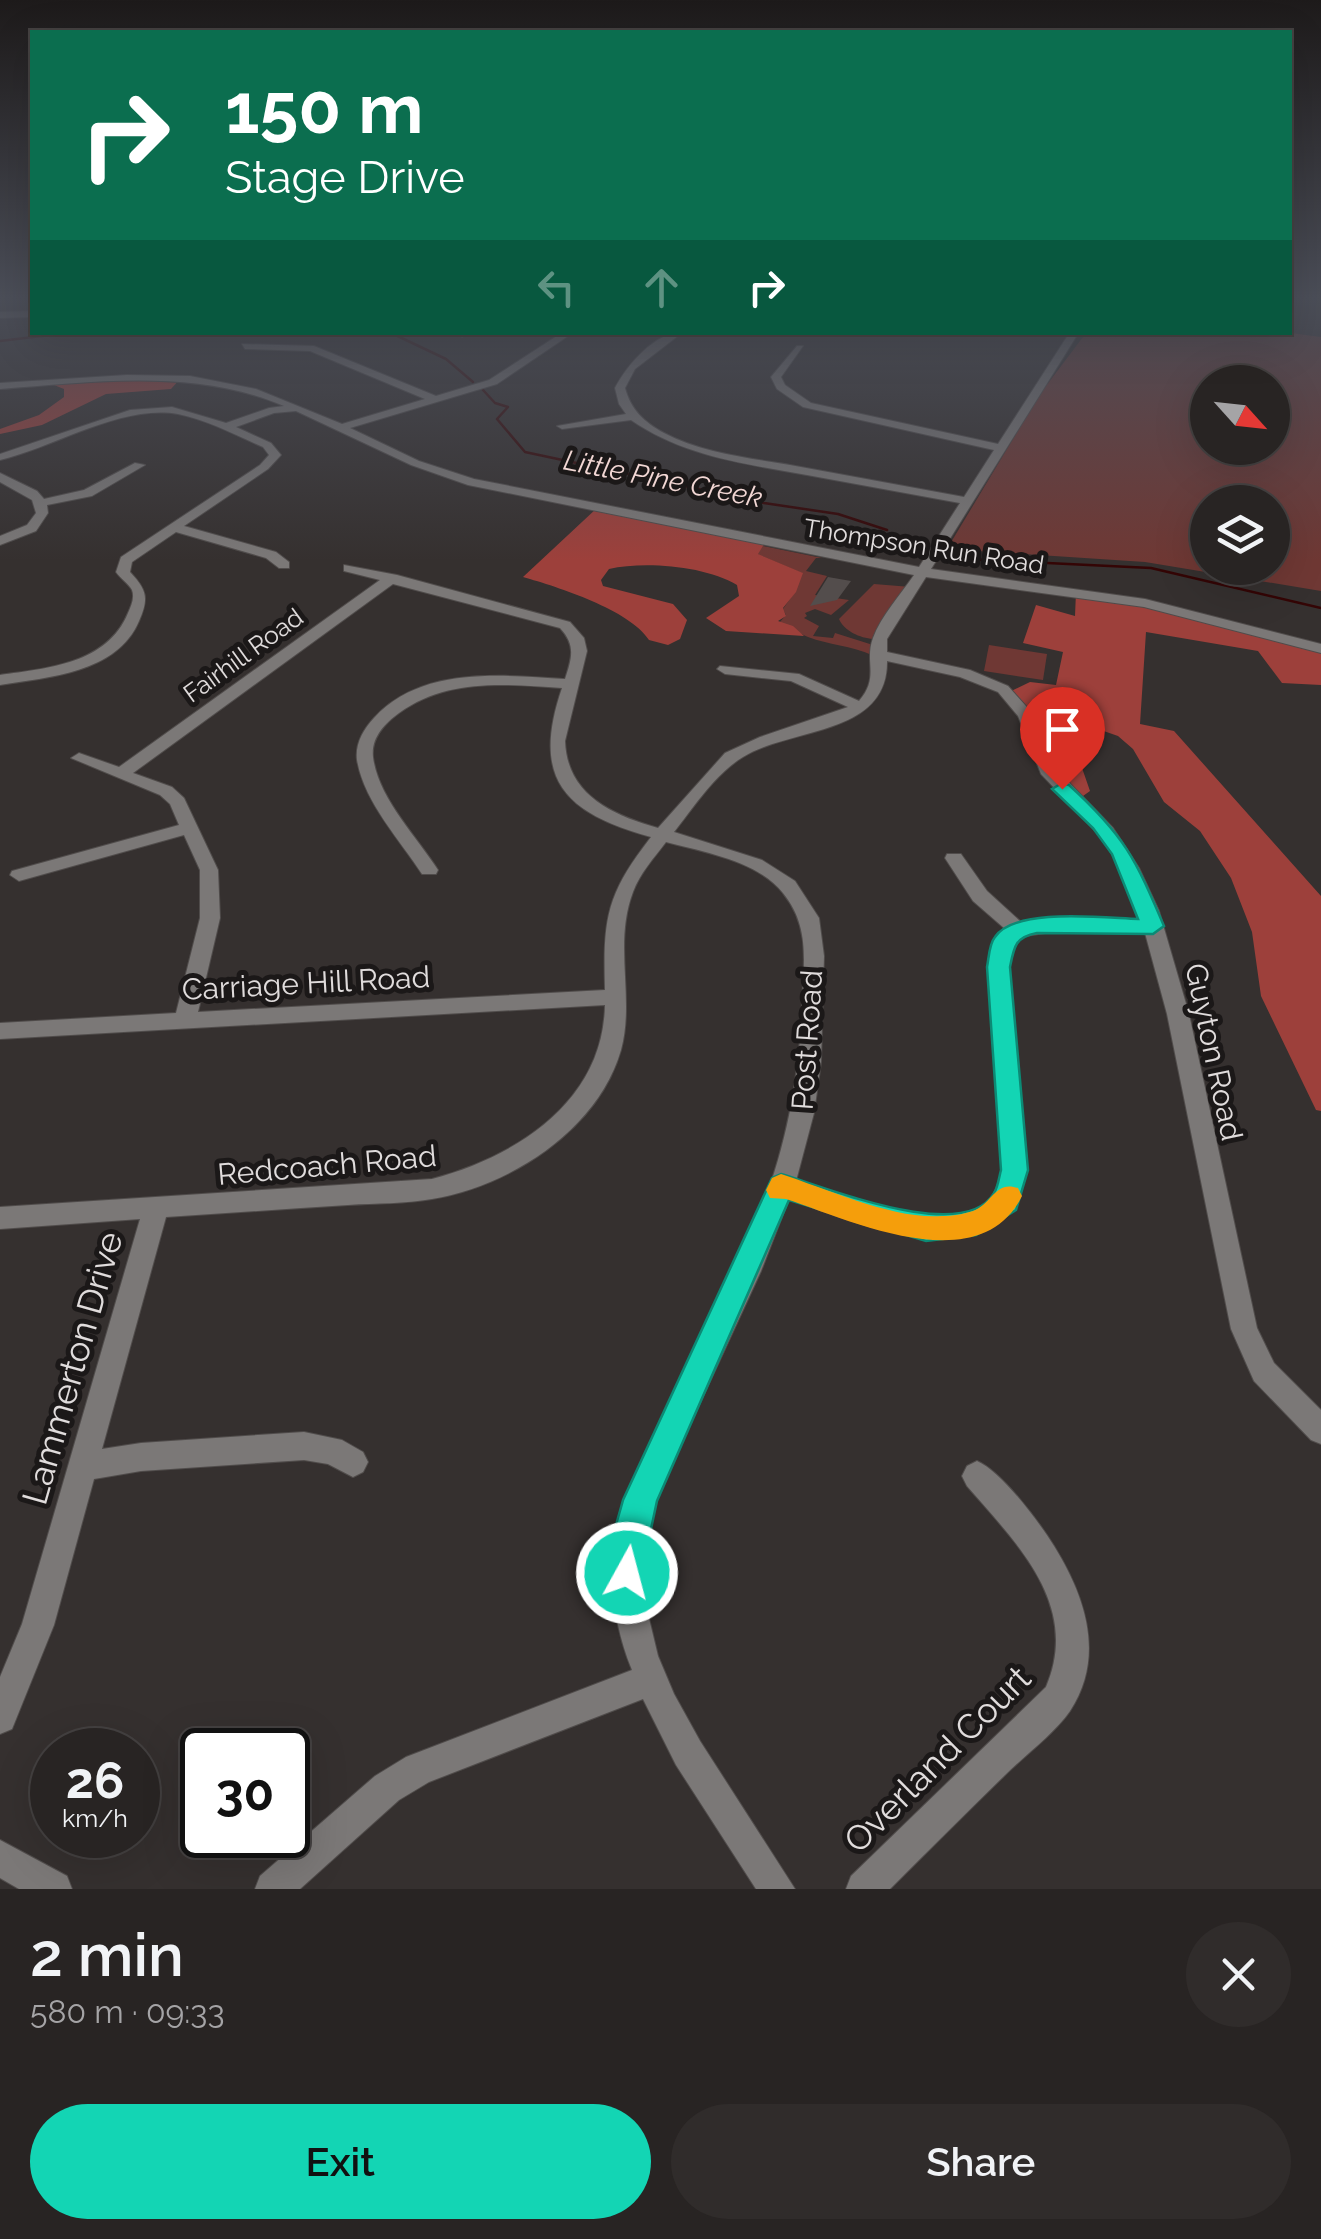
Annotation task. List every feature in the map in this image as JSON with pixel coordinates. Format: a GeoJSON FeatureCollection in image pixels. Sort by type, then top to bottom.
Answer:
{"type":"FeatureCollection","features":[{"type":"Feature","properties":{"kind":"street","name":"Thompson Run Road"},"geometry":{"type":"LineString","coordinates":[[225,385],[421,467],[458,478],[924,573],[1145,603],[1321,648]]}},
{"type":"Feature","properties":{"kind":"street"},"geometry":{"type":"LineString","coordinates":[[400,385],[432,398]]}},
{"type":"Feature","properties":{"kind":"street"},"geometry":{"type":"LineString","coordinates":[[337,429],[480,385]]}},
{"type":"Feature","properties":{"kind":"street"},"geometry":{"type":"LineString","coordinates":[[623,385],[621,396],[633,416],[665,437],[706,452],[968,501]]}},
{"type":"Feature","properties":{"kind":"street"},"geometry":{"type":"LineString","coordinates":[[780,385],[802,402],[832,413],[918,426],[1001,448]]}},
{"type":"Feature","properties":{"kind":"street"},"geometry":{"type":"LineString","coordinates":[[725,669],[800,678],[860,707],[875,691],[880,639],[1041,385]]}},
{"type":"Feature","properties":{"kind":"street"},"geometry":{"type":"LineString","coordinates":[[223,428],[284,408]]}},
{"type":"Feature","properties":{"kind":"street"},"geometry":{"type":"LineString","coordinates":[[0,457],[47,446],[108,418],[141,410],[176,410],[270,446],[273,459],[133,553],[122,566],[124,575],[140,594],[132,628],[123,640],[76,664],[0,680]]}},
{"type":"Feature","properties":{"kind":"street"},"geometry":{"type":"LineString","coordinates":[[562,426],[633,416]]}},
{"type":"Feature","properties":{"kind":"street"},"geometry":{"type":"LineString","coordinates":[[41,503],[88,493],[139,466]]}},
{"type":"Feature","properties":{"kind":"street"},"geometry":{"type":"LineString","coordinates":[[0,477],[33,492],[41,503],[36,525],[0,541]]}},
{"type":"Feature","properties":{"kind":"street"},"geometry":{"type":"LineString","coordinates":[[173,527],[270,554],[284,566]]}},
{"type":"Feature","properties":{"kind":"street","name":"Post Road"},"geometry":{"type":"LineString","coordinates":[[349,568],[565,626],[577,638],[580,651],[556,746],[562,774],[587,804],[621,822],[768,868],[788,883],[808,916],[814,939],[809,1070],[799,1130],[781,1186],[636,1513],[629,1542],[627,1592],[648,1680],[777,1889]]}},
{"type":"Feature","properties":{"kind":"street","name":"Fairhill Road"},"geometry":{"type":"LineString","coordinates":[[123,772],[392,578]]}},
{"type":"Feature","properties":{"kind":"street","name":"Guyton Road"},"geometry":{"type":"LineString","coordinates":[[881,656],[965,673],[1007,693],[1026,715],[1046,770],[1100,824],[1122,853],[1153,926],[1178,1014],[1244,1329],[1258,1362],[1276,1387],[1321,1430]]}},
{"type":"Feature","properties":{"kind":"street"},"geometry":{"type":"LineString","coordinates":[[429,870],[367,768],[365,748],[375,727],[411,696],[446,684],[484,678],[571,684]]}},
{"type":"Feature","properties":{"kind":"street","name":"Redcoach Road"},"geometry":{"type":"LineString","coordinates":[[0,1218],[415,1191],[449,1185],[497,1167],[544,1138],[587,1095],[609,1053],[616,997],[614,934],[620,896],[632,874],[720,768],[739,752],[762,740],[860,707]]}},
{"type":"Feature","properties":{"kind":"street"},"geometry":{"type":"LineString","coordinates":[[79,758],[166,790],[178,802],[209,870],[212,898],[185,1020]]}},
{"type":"Feature","properties":{"kind":"street"},"geometry":{"type":"LineString","coordinates":[[18,875],[188,828]]}},
{"type":"Feature","properties":{"kind":"street"},"geometry":{"type":"LineString","coordinates":[[954,858],[980,896],[1016,929]]}},
{"type":"Feature","properties":{"kind":"street"},"geometry":{"type":"LineString","coordinates":[[781,1186],[926,1229],[976,1223],[1001,1208],[1010,1194],[1014,1170],[998,954],[1004,941],[1016,929],[1037,926],[1153,926]]}},
{"type":"Feature","properties":{"kind":"street","name":"Carriage Hill Road"},"geometry":{"type":"LineString","coordinates":[[0,1031],[616,997]]}},
{"type":"Feature","properties":{"kind":"street","name":"Lammerton Drive"},"geometry":{"type":"LineString","coordinates":[[0,1717],[38,1625],[156,1208]]}},
{"type":"Feature","properties":{"kind":"street"},"geometry":{"type":"LineString","coordinates":[[84,1466],[141,1457],[304,1446],[332,1450],[353,1462]]}},
{"type":"Feature","properties":{"kind":"street","name":"Overland Court"},"geometry":{"type":"LineString","coordinates":[[864,1889],[1058,1699],[1068,1677],[1073,1641],[1063,1585],[1040,1549],[978,1476]]}},
{"type":"Feature","properties":{"kind":"street"},"geometry":{"type":"LineString","coordinates":[[273,1889],[386,1788],[418,1769],[648,1680]]}},
{"type":"Feature","properties":{"kind":"street"},"geometry":{"type":"LineString","coordinates":[[0,1858],[54,1889]]}},
{"type":"Feature","properties":{"kind":"shaded area"},"geometry":{"type":"Polygon","coordinates":[[[54,385],[174,385],[171,389],[106,394],[42,425],[0,434],[0,429],[39,415],[64,397],[64,389],[54,385]]]}},
{"type":"Feature","properties":{"kind":"shaded area"},"geometry":{"type":"Polygon","coordinates":[[[1047,385],[1190,385],[1190,465],[1290,465],[1290,385],[1321,385],[1321,591],[1285,585],[1290,585],[1290,485],[1190,485],[1190,569],[1145,562],[947,549],[1047,385]]]}},
{"type":"Feature","properties":{"kind":"shaded area"},"geometry":{"type":"Polygon","coordinates":[[[597,508],[765,543],[758,554],[803,573],[796,592],[783,608],[786,616],[778,621],[793,626],[804,636],[726,631],[706,618],[739,596],[737,585],[692,569],[624,567],[609,569],[601,580],[603,586],[673,604],[687,620],[680,639],[668,645],[649,640],[626,619],[592,601],[523,577],[597,508]]]}},
{"type":"Feature","properties":{"kind":"shaded area"},"geometry":{"type":"Polygon","coordinates":[[[763,546],[822,558],[816,558],[806,571],[827,576],[815,595],[849,600],[831,615],[815,609],[805,613],[804,618],[819,626],[813,636],[833,638],[835,633],[873,645],[874,656],[808,637],[779,623],[786,615],[783,609],[802,573],[757,554],[763,546]]]}},
{"type":"Feature","properties":{"kind":"shaded area"},"geometry":{"type":"Polygon","coordinates":[[[874,584],[911,587],[873,639],[853,633],[839,619],[874,584]]]}},
{"type":"Feature","properties":{"kind":"shaded area"},"geometry":{"type":"Polygon","coordinates":[[[1076,592],[1145,603],[1321,649],[1321,685],[1282,683],[1258,651],[1146,632],[1140,724],[1174,731],[1321,896],[1321,1111],[1316,1110],[1261,996],[1252,932],[1231,878],[1200,831],[1164,802],[1133,749],[1118,736],[1095,728],[1078,728],[1073,742],[1090,791],[1076,801],[1007,693],[1030,682],[1056,685],[1063,652],[1023,643],[1036,605],[1075,616],[1076,592]]]}},
{"type":"Feature","properties":{"kind":"shaded area"},"geometry":{"type":"Polygon","coordinates":[[[989,645],[1047,654],[1043,680],[984,671],[989,645]]]}},
{"type":"Feature","properties":{"kind":"building"},"geometry":{"type":"Polygon","coordinates":[[[828,577],[851,581],[837,600],[810,606],[828,577]]]}},
{"type":"Feature","properties":{"kind":"waterway","name":"Little Pine Creek"},"geometry":{"type":"LineString","coordinates":[[483,390],[495,403],[508,407],[497,419],[525,452],[764,503],[838,514],[887,530]]}},
{"type":"Feature","properties":{"kind":"waterway","name":"Little Pine Creek"},"geometry":{"type":"LineString","coordinates":[[943,558],[1151,568],[1321,608]]}},
{"type":"Feature","properties":{"kind":"slow traffic"},"geometry":{"type":"LineString","coordinates":[[780,1190],[781,1186],[898,1224],[926,1229],[976,1223],[996,1213],[1008,1196]]}},
{"type":"Feature","properties":{"kind":"route"},"geometry":{"type":"LineString","coordinates":[[627,1573],[629,1542],[640,1500],[781,1186],[898,1224],[926,1229],[976,1223],[996,1213],[1006,1201],[1014,1170],[998,967],[1004,941],[1016,929],[1037,926],[1153,926],[1122,853],[1100,824],[1062,789]]}}]}
